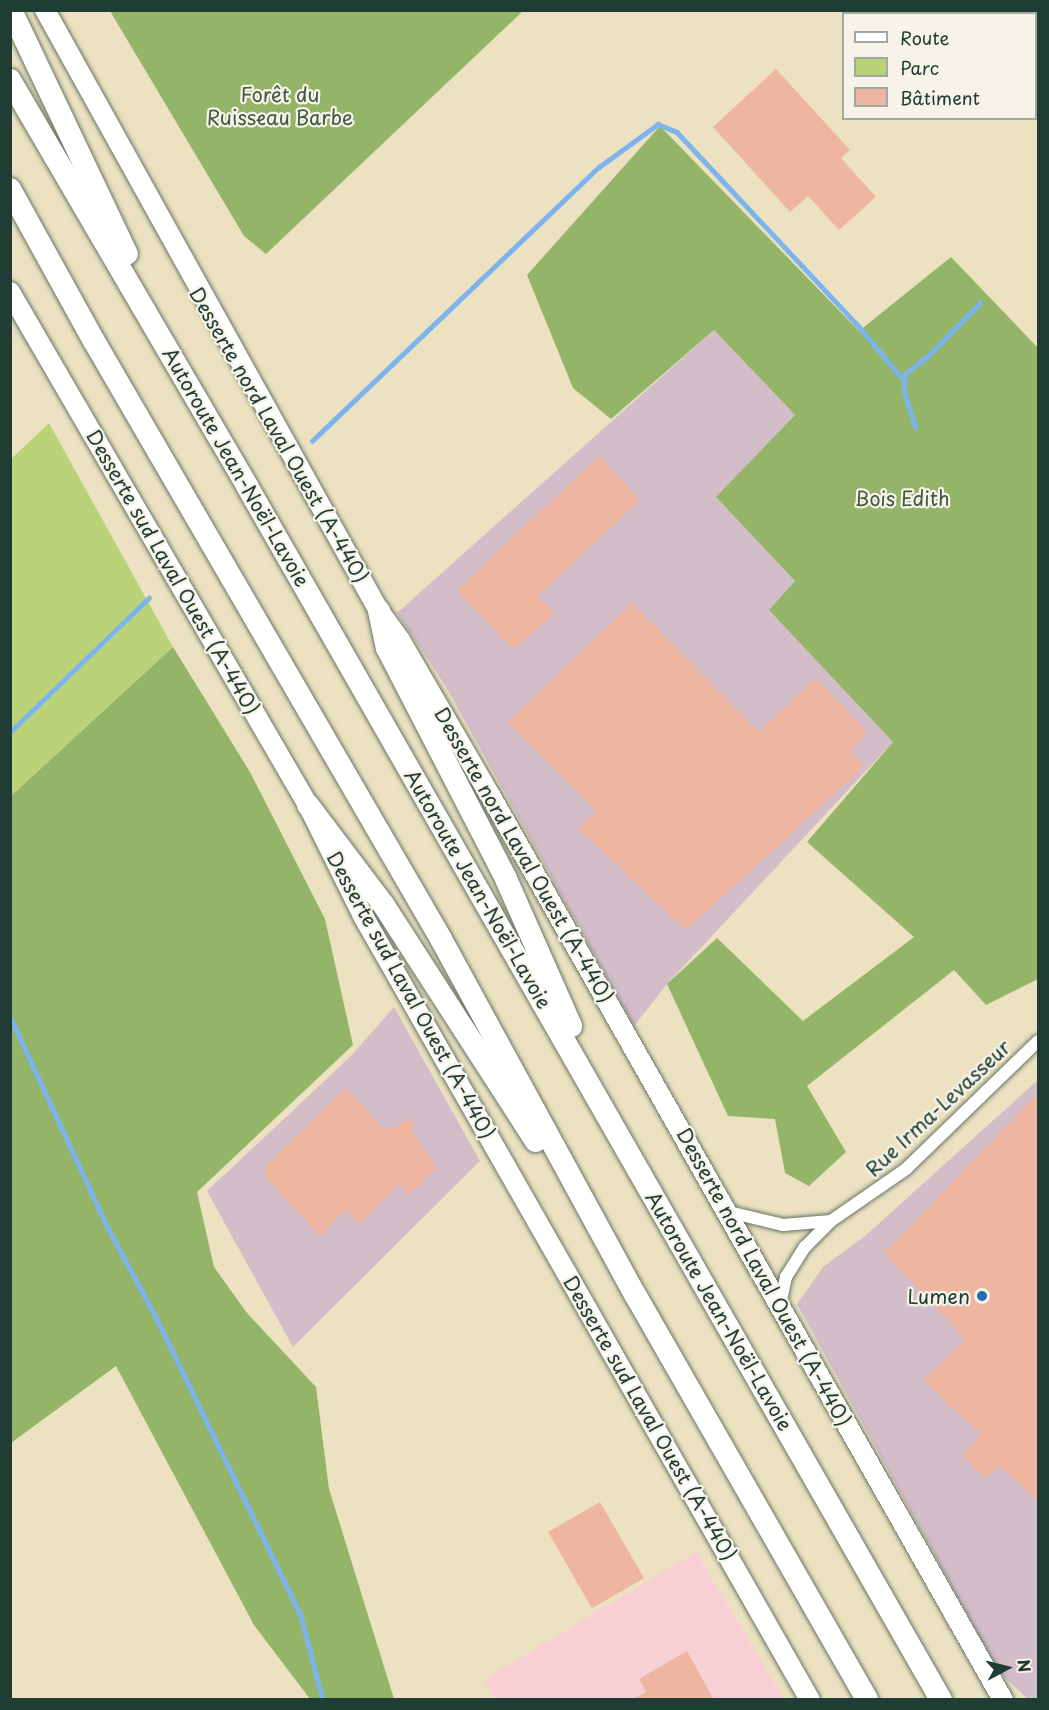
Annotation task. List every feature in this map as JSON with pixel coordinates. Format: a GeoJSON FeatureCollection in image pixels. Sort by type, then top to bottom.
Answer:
{"type":"FeatureCollection","features":[{"type":"Feature","properties":{"kind":"highway"},"geometry":{"type":"LineString","coordinates":[[11,10],[82,155],[173,356]]}},
{"type":"Feature","properties":{"kind":"highway","name":"Autoroute Jean-Noël-Lavoie"},"geometry":{"type":"LineString","coordinates":[[10,80],[173,356],[941,1700]]}},
{"type":"Feature","properties":{"kind":"highway"},"geometry":{"type":"LineString","coordinates":[[10,189],[94,341],[441,939],[636,1296],[867,1700]]}},
{"type":"Feature","properties":{"kind":"highway"},"geometry":{"type":"LineString","coordinates":[[10,220],[94,341]]}},
{"type":"Feature","properties":{"kind":"highway"},"geometry":{"type":"LineString","coordinates":[[379,611],[387,648],[506,879],[620,1137]]}},
{"type":"Feature","properties":{"kind":"highway"},"geometry":{"type":"LineString","coordinates":[[308,805],[383,903],[636,1296]]}},
{"type":"Feature","properties":{"kind":"main road","name":"Desserte nord Laval Ouest (A-440)"},"geometry":{"type":"LineString","coordinates":[[45,10],[379,611],[432,694],[729,1212],[1003,1700]]}},
{"type":"Feature","properties":{"kind":"main road","name":"Desserte sud Laval Ouest (A-440)"},"geometry":{"type":"LineString","coordinates":[[10,292],[308,805],[363,916],[810,1700]]}},
{"type":"Feature","properties":{"kind":"street","name":"Rue Irma-Levasseur"},"geometry":{"type":"LineString","coordinates":[[780,1305],[796,1259],[831,1221],[906,1169],[1038,1041]]}},
{"type":"Feature","properties":{"kind":"street","name":"Rue Irma-Levasseur"},"geometry":{"type":"LineString","coordinates":[[729,1212],[783,1225],[831,1221]]}},
{"type":"Feature","properties":{"kind":"shaded area"},"geometry":{"type":"Polygon","coordinates":[[[714,330],[795,415],[717,498],[795,581],[770,610],[893,742],[667,984],[634,1026],[445,685],[397,613],[714,330]]]}},
{"type":"Feature","properties":{"kind":"shaded area"},"geometry":{"type":"Polygon","coordinates":[[[394,1007],[480,1161],[293,1347],[207,1191],[352,1055],[394,1007]]]}},
{"type":"Feature","properties":{"kind":"shaded area"},"geometry":{"type":"Polygon","coordinates":[[[1038,1080],[1038,1699],[1028,1699],[999,1672],[797,1304],[823,1267],[865,1236],[1038,1080]]]}},
{"type":"Feature","properties":{"kind":"shaded area"},"geometry":{"type":"Polygon","coordinates":[[[696,1552],[784,1699],[495,1699],[484,1680],[696,1552]]]}},
{"type":"Feature","properties":{"kind":"green space","name":"Forêt du Ruisseau Barbe"},"geometry":{"type":"Polygon","coordinates":[[[110,11],[523,11],[266,254],[244,236],[110,11]]]}},
{"type":"Feature","properties":{"kind":"green space","name":"Bois Edith"},"geometry":{"type":"Polygon","coordinates":[[[660,126],[859,331],[951,257],[1038,348],[1038,979],[986,1005],[954,970],[807,1086],[846,1152],[809,1186],[785,1173],[775,1119],[728,1116],[667,984],[717,938],[803,1021],[914,937],[807,842],[893,742],[769,610],[795,581],[716,497],[795,415],[714,330],[611,419],[573,388],[527,275],[660,126]]]}},
{"type":"Feature","properties":{"kind":"green space"},"geometry":{"type":"Polygon","coordinates":[[[49,423],[173,647],[11,796],[11,459],[49,423]]]}},
{"type":"Feature","properties":{"kind":"green space"},"geometry":{"type":"Polygon","coordinates":[[[173,647],[250,772],[325,919],[353,1045],[197,1192],[214,1267],[247,1313],[316,1387],[329,1489],[394,1699],[310,1699],[254,1625],[116,1366],[11,1443],[11,796],[173,647]]]}},
{"type":"Feature","properties":{"kind":"building"},"geometry":{"type":"Polygon","coordinates":[[[776,69],[850,150],[841,158],[876,197],[839,230],[808,196],[790,212],[713,127],[776,69]]]}},
{"type":"Feature","properties":{"kind":"building"},"geometry":{"type":"Polygon","coordinates":[[[599,456],[640,500],[537,597],[555,613],[513,650],[457,590],[599,456]]]}},
{"type":"Feature","properties":{"kind":"building"},"geometry":{"type":"Polygon","coordinates":[[[632,603],[759,732],[815,678],[868,733],[850,751],[865,766],[686,930],[578,829],[596,811],[508,722],[632,603]]]}},
{"type":"Feature","properties":{"kind":"building"},"geometry":{"type":"Polygon","coordinates":[[[346,1088],[383,1129],[399,1126],[407,1118],[416,1125],[412,1130],[436,1168],[409,1195],[399,1184],[359,1224],[345,1210],[320,1236],[265,1177],[266,1165],[346,1088]]]}},
{"type":"Feature","properties":{"kind":"building","name":"Lumen"},"geometry":{"type":"Polygon","coordinates":[[[1038,1093],[1038,1501],[999,1466],[986,1478],[962,1456],[981,1434],[923,1381],[966,1339],[884,1253],[1038,1093]]]}},
{"type":"Feature","properties":{"kind":"building"},"geometry":{"type":"Polygon","coordinates":[[[600,1502],[644,1578],[592,1608],[548,1532],[600,1502]]]}},
{"type":"Feature","properties":{"kind":"building"},"geometry":{"type":"Polygon","coordinates":[[[687,1651],[714,1700],[632,1700],[646,1692],[639,1679],[687,1651]]]}},
{"type":"Feature","properties":{"kind":"waterway"},"geometry":{"type":"LineString","coordinates":[[312,441],[599,167],[658,124],[677,132],[856,323],[901,377],[927,357],[980,303]]}},
{"type":"Feature","properties":{"kind":"waterway"},"geometry":{"type":"LineString","coordinates":[[905,378],[904,391],[916,427]]}},
{"type":"Feature","properties":{"kind":"waterway"},"geometry":{"type":"LineString","coordinates":[[10,732],[149,598]]}},
{"type":"Feature","properties":{"kind":"waterway"},"geometry":{"type":"LineString","coordinates":[[10,1016],[107,1226],[156,1317],[301,1616],[323,1700]]}},
{"type":"Feature","properties":{"kind":"place","name":"Lumen"},"geometry":{"type":"Point","coordinates":[982,1296]}}]}
